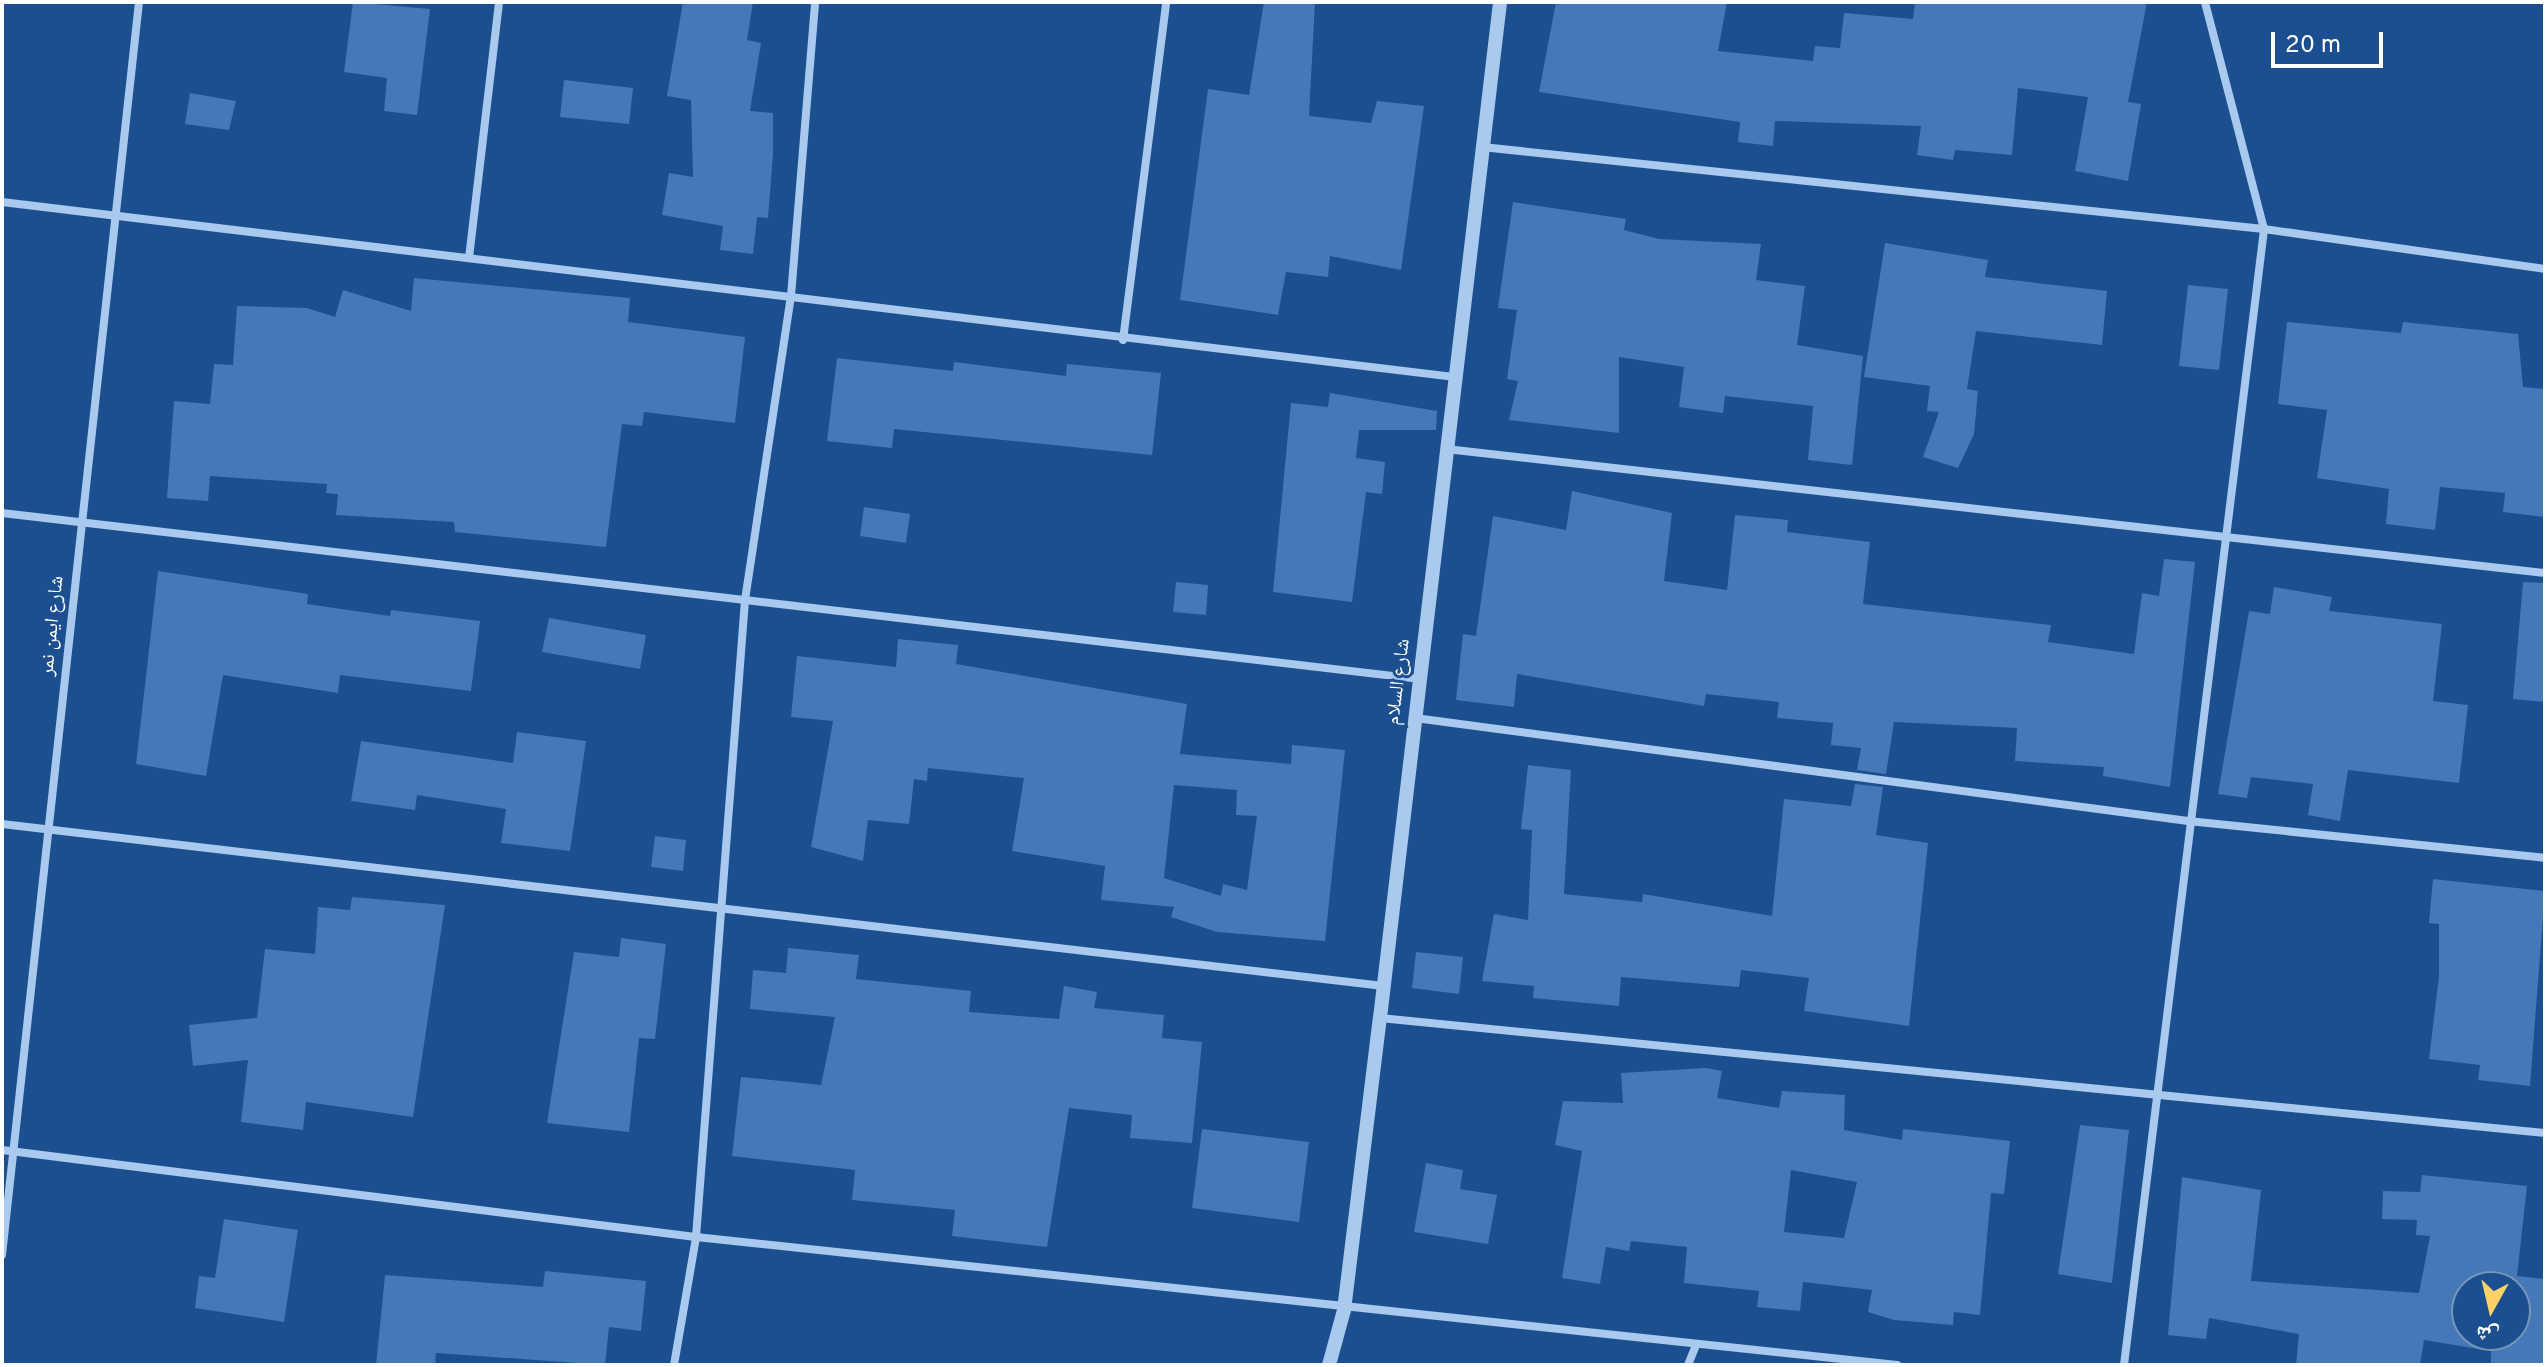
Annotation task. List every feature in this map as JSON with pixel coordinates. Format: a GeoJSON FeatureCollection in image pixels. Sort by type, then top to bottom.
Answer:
{"type":"FeatureCollection","features":[{"type":"Feature","properties":{"kind":"street","name":"شارع ايمن نمر"},"geometry":{"type":"LineString","coordinates":[[2,1255],[46,828],[139,2]]}},
{"type":"Feature","properties":{"kind":"street"},"geometry":{"type":"LineString","coordinates":[[469,258],[499,2]]}},
{"type":"Feature","properties":{"kind":"street"},"geometry":{"type":"LineString","coordinates":[[674,1365],[696,1237],[718,902],[745,600],[791,296],[815,2]]}},
{"type":"Feature","properties":{"kind":"street"},"geometry":{"type":"LineString","coordinates":[[1123,340],[1166,2]]}},
{"type":"Feature","properties":{"kind":"street","name":"شارع السلام"},"geometry":{"type":"LineString","coordinates":[[1329,1365],[1344,1310],[1500,2]]}},
{"type":"Feature","properties":{"kind":"street"},"geometry":{"type":"LineString","coordinates":[[2124,1365],[2188,821],[2264,229],[2205,2]]}},
{"type":"Feature","properties":{"kind":"street"},"geometry":{"type":"LineString","coordinates":[[1482,147],[2264,229],[2545,269]]}},
{"type":"Feature","properties":{"kind":"street"},"geometry":{"type":"LineString","coordinates":[[2,202],[791,296],[1123,340],[1455,377]]}},
{"type":"Feature","properties":{"kind":"street"},"geometry":{"type":"LineString","coordinates":[[1446,449],[2545,573]]}},
{"type":"Feature","properties":{"kind":"street"},"geometry":{"type":"LineString","coordinates":[[2,513],[1420,679]]}},
{"type":"Feature","properties":{"kind":"street"},"geometry":{"type":"LineString","coordinates":[[1415,718],[2188,821],[2545,858]]}},
{"type":"Feature","properties":{"kind":"street"},"geometry":{"type":"LineString","coordinates":[[2,824],[718,902],[1384,986]]}},
{"type":"Feature","properties":{"kind":"street"},"geometry":{"type":"LineString","coordinates":[[1380,1018],[2158,1089],[2545,1133]]}},
{"type":"Feature","properties":{"kind":"street"},"geometry":{"type":"LineString","coordinates":[[2,1150],[696,1237],[1344,1310],[1897,1365]]}},
{"type":"Feature","properties":{"kind":"street"},"geometry":{"type":"LineString","coordinates":[[1688,1365],[1696,1345]]}},
{"type":"Feature","properties":{"kind":"building"},"geometry":{"type":"Polygon","coordinates":[[[353,2],[430,9],[417,115],[384,111],[387,78],[344,72],[353,2]]]}},
{"type":"Feature","properties":{"kind":"building"},"geometry":{"type":"Polygon","coordinates":[[[683,2],[753,2],[747,40],[761,43],[750,111],[773,113],[773,155],[768,218],[757,217],[753,254],[720,250],[723,226],[662,215],[669,173],[693,177],[691,100],[667,96],[683,2]]]}},
{"type":"Feature","properties":{"kind":"building"},"geometry":{"type":"Polygon","coordinates":[[[1264,2],[1315,2],[1309,116],[1371,123],[1377,101],[1424,106],[1401,270],[1330,256],[1328,277],[1286,272],[1278,315],[1180,300],[1208,89],[1249,95],[1264,2]]]}},
{"type":"Feature","properties":{"kind":"building"},"geometry":{"type":"Polygon","coordinates":[[[1556,2],[1727,2],[1718,51],[1813,61],[1815,46],[1840,48],[1844,13],[1913,19],[1915,2],[2147,2],[2128,102],[2141,104],[2128,181],[2075,171],[2088,97],[2018,88],[2012,155],[1955,150],[1953,160],[1917,155],[1921,126],[1775,121],[1773,146],[1738,142],[1740,122],[1539,92],[1556,2]]]}},
{"type":"Feature","properties":{"kind":"building"},"geometry":{"type":"Polygon","coordinates":[[[564,80],[633,88],[629,124],[560,117],[564,80]]]}},
{"type":"Feature","properties":{"kind":"building"},"geometry":{"type":"Polygon","coordinates":[[[190,93],[236,101],[229,130],[185,124],[190,93]]]}},
{"type":"Feature","properties":{"kind":"building"},"geometry":{"type":"Polygon","coordinates":[[[1513,202],[1626,219],[1624,230],[1659,239],[1761,244],[1756,280],[1805,286],[1797,345],[1863,356],[1852,465],[1808,460],[1813,406],[1725,396],[1723,413],[1679,407],[1684,367],[1619,357],[1619,433],[1509,420],[1518,381],[1507,379],[1517,310],[1498,308],[1513,202]]]}},
{"type":"Feature","properties":{"kind":"building"},"geometry":{"type":"Polygon","coordinates":[[[1885,243],[1988,260],[1985,277],[2107,291],[2102,345],[1976,331],[1967,389],[1978,391],[1974,434],[1958,468],[1923,457],[1939,412],[1927,411],[1930,386],[1864,377],[1885,243]]]}},
{"type":"Feature","properties":{"kind":"building"},"geometry":{"type":"Polygon","coordinates":[[[414,278],[630,298],[628,322],[745,337],[735,423],[644,412],[642,426],[622,424],[606,547],[455,532],[454,522],[336,515],[338,494],[326,493],[327,484],[210,476],[208,501],[167,498],[174,401],[210,404],[214,364],[233,365],[237,306],[307,308],[335,317],[343,290],[411,311],[414,278]]]}},
{"type":"Feature","properties":{"kind":"building"},"geometry":{"type":"Polygon","coordinates":[[[2188,285],[2228,289],[2219,370],[2179,366],[2188,285]]]}},
{"type":"Feature","properties":{"kind":"building"},"geometry":{"type":"Polygon","coordinates":[[[2287,322],[2401,333],[2403,322],[2518,334],[2523,387],[2545,389],[2545,517],[2503,512],[2505,493],[2440,487],[2435,530],[2386,524],[2389,489],[2317,478],[2327,410],[2278,404],[2287,322]]]}},
{"type":"Feature","properties":{"kind":"building"},"geometry":{"type":"Polygon","coordinates":[[[837,358],[953,371],[954,362],[1066,376],[1067,364],[1161,373],[1152,455],[894,429],[892,448],[827,441],[837,358]]]}},
{"type":"Feature","properties":{"kind":"building"},"geometry":{"type":"Polygon","coordinates":[[[1330,393],[1437,411],[1436,430],[1359,430],[1356,458],[1385,462],[1382,494],[1366,492],[1352,602],[1273,592],[1291,403],[1328,407],[1330,393]]]}},
{"type":"Feature","properties":{"kind":"building"},"geometry":{"type":"Polygon","coordinates":[[[1572,491],[1672,513],[1664,581],[1727,590],[1735,515],[1788,520],[1787,532],[1870,542],[1863,604],[2051,625],[2048,642],[2134,654],[2142,593],[2159,596],[2164,559],[2195,562],[2170,787],[2103,776],[2104,767],[2015,761],[2017,728],[1894,722],[1886,774],[1857,770],[1861,748],[1831,745],[1833,723],[1777,718],[1779,702],[1706,694],[1704,706],[1517,674],[1514,707],[1456,700],[1463,634],[1476,636],[1493,516],[1566,530],[1572,491]]]}},
{"type":"Feature","properties":{"kind":"building"},"geometry":{"type":"Polygon","coordinates":[[[864,507],[910,514],[906,543],[860,536],[864,507]]]}},
{"type":"Feature","properties":{"kind":"building"},"geometry":{"type":"Polygon","coordinates":[[[158,571],[308,594],[307,604],[390,616],[391,610],[480,621],[471,691],[340,675],[338,693],[223,675],[206,776],[136,764],[158,571]]]}},
{"type":"Feature","properties":{"kind":"building"},"geometry":{"type":"Polygon","coordinates":[[[1176,582],[1208,585],[1206,615],[1173,612],[1176,582]]]}},
{"type":"Feature","properties":{"kind":"building"},"geometry":{"type":"Polygon","coordinates":[[[2523,582],[2545,583],[2545,702],[2513,699],[2523,582]]]}},
{"type":"Feature","properties":{"kind":"building"},"geometry":{"type":"Polygon","coordinates":[[[2274,587],[2332,597],[2329,611],[2442,624],[2433,701],[2468,705],[2459,783],[2348,770],[2340,821],[2308,815],[2313,784],[2251,777],[2247,798],[2218,794],[2249,611],[2270,614],[2274,587]]]}},
{"type":"Feature","properties":{"kind":"building"},"geometry":{"type":"Polygon","coordinates":[[[549,618],[646,635],[640,669],[542,652],[549,618]]]}},
{"type":"Feature","properties":{"kind":"building"},"geometry":{"type":"Polygon","coordinates":[[[898,639],[958,645],[956,664],[1187,704],[1180,754],[1291,764],[1292,745],[1345,750],[1325,941],[1217,932],[1171,917],[1174,907],[1101,900],[1105,866],[1012,851],[1024,778],[928,768],[927,781],[914,779],[909,824],[868,820],[863,861],[811,847],[833,721],[791,717],[797,656],[896,667],[898,639]],[[1174,785],[1164,878],[1221,896],[1223,884],[1247,890],[1257,816],[1236,815],[1237,790],[1174,785]]]}},
{"type":"Feature","properties":{"kind":"building"},"geometry":{"type":"Polygon","coordinates":[[[517,732],[586,741],[570,851],[501,843],[506,809],[417,795],[415,810],[351,801],[361,741],[513,763],[517,732]]]}},
{"type":"Feature","properties":{"kind":"building"},"geometry":{"type":"Polygon","coordinates":[[[1528,765],[1571,770],[1564,894],[1642,902],[1643,894],[1772,916],[1784,799],[1851,806],[1855,784],[1883,787],[1876,835],[1928,843],[1909,1026],[1804,1011],[1809,978],[1741,970],[1739,987],[1621,977],[1619,1006],[1533,998],[1534,986],[1482,981],[1494,914],[1528,920],[1532,830],[1521,829],[1528,765]]]}},
{"type":"Feature","properties":{"kind":"building"},"geometry":{"type":"Polygon","coordinates":[[[655,836],[686,840],[683,871],[651,867],[655,836]]]}},
{"type":"Feature","properties":{"kind":"building"},"geometry":{"type":"Polygon","coordinates":[[[2433,879],[2545,891],[2530,1086],[2478,1080],[2480,1065],[2429,1059],[2439,976],[2439,924],[2429,923],[2433,879]]]}},
{"type":"Feature","properties":{"kind":"building"},"geometry":{"type":"Polygon","coordinates":[[[352,897],[445,905],[413,1117],[306,1102],[303,1130],[241,1122],[248,1060],[193,1066],[189,1025],[257,1018],[265,949],[315,954],[318,907],[350,910],[352,897]]]}},
{"type":"Feature","properties":{"kind":"building"},"geometry":{"type":"Polygon","coordinates":[[[621,938],[666,944],[655,1039],[639,1038],[629,1132],[547,1123],[574,952],[619,957],[621,938]]]}},
{"type":"Feature","properties":{"kind":"building"},"geometry":{"type":"Polygon","coordinates":[[[788,948],[859,955],[856,979],[971,991],[969,1012],[1059,1019],[1064,986],[1097,992],[1094,1008],[1164,1015],[1162,1038],[1202,1042],[1192,1143],[1130,1138],[1132,1115],[1069,1108],[1047,1247],[952,1236],[955,1210],[852,1200],[855,1170],[732,1156],[741,1077],[821,1085],[835,1017],[750,1009],[753,970],[786,973],[788,948]]]}},
{"type":"Feature","properties":{"kind":"building"},"geometry":{"type":"Polygon","coordinates":[[[1416,952],[1463,957],[1459,994],[1412,988],[1416,952]]]}},
{"type":"Feature","properties":{"kind":"building"},"geometry":{"type":"Polygon","coordinates":[[[1706,1068],[1722,1071],[1717,1098],[1779,1108],[1782,1091],[1845,1095],[1844,1130],[1902,1140],[1903,1129],[2010,1141],[2004,1194],[1991,1193],[1980,1315],[1954,1312],[1953,1325],[1894,1320],[1868,1312],[1872,1290],[1803,1282],[1800,1311],[1757,1307],[1759,1291],[1684,1283],[1687,1247],[1631,1241],[1629,1251],[1606,1247],[1600,1284],[1562,1278],[1582,1151],[1555,1145],[1563,1101],[1623,1103],[1621,1073],[1706,1068]],[[1791,1170],[1784,1232],[1844,1238],[1857,1182],[1791,1170]]]}},
{"type":"Feature","properties":{"kind":"building"},"geometry":{"type":"Polygon","coordinates":[[[2080,1125],[2129,1130],[2112,1283],[2058,1274],[2080,1125]]]}},
{"type":"Feature","properties":{"kind":"building"},"geometry":{"type":"Polygon","coordinates":[[[1202,1129],[1309,1142],[1299,1222],[1192,1208],[1202,1129]]]}},
{"type":"Feature","properties":{"kind":"building"},"geometry":{"type":"Polygon","coordinates":[[[1426,1163],[1463,1170],[1460,1189],[1497,1195],[1488,1244],[1414,1232],[1426,1163]]]}},
{"type":"Feature","properties":{"kind":"building"},"geometry":{"type":"Polygon","coordinates":[[[2422,1175],[2527,1186],[2518,1271],[2451,1271],[2451,1344],[2424,1340],[2420,1365],[2296,1365],[2299,1334],[2209,1318],[2206,1339],[2168,1335],[2182,1177],[2261,1190],[2251,1281],[2419,1293],[2430,1236],[2416,1235],[2417,1220],[2382,1219],[2383,1191],[2420,1192],[2422,1175]]]}},
{"type":"Feature","properties":{"kind":"building"},"geometry":{"type":"Polygon","coordinates":[[[224,1219],[298,1230],[284,1322],[195,1308],[199,1276],[215,1278],[224,1219]]]}},
{"type":"Feature","properties":{"kind":"building"},"geometry":{"type":"Polygon","coordinates":[[[545,1271],[646,1281],[641,1331],[609,1327],[605,1365],[436,1353],[435,1365],[376,1365],[385,1275],[543,1287],[545,1271]]]}},
{"type":"Feature","properties":{"kind":"building"},"geometry":{"type":"Polygon","coordinates":[[[2531,1278],[2545,1279],[2545,1365],[2491,1365],[2491,1351],[2531,1351],[2531,1278]]]}}]}
